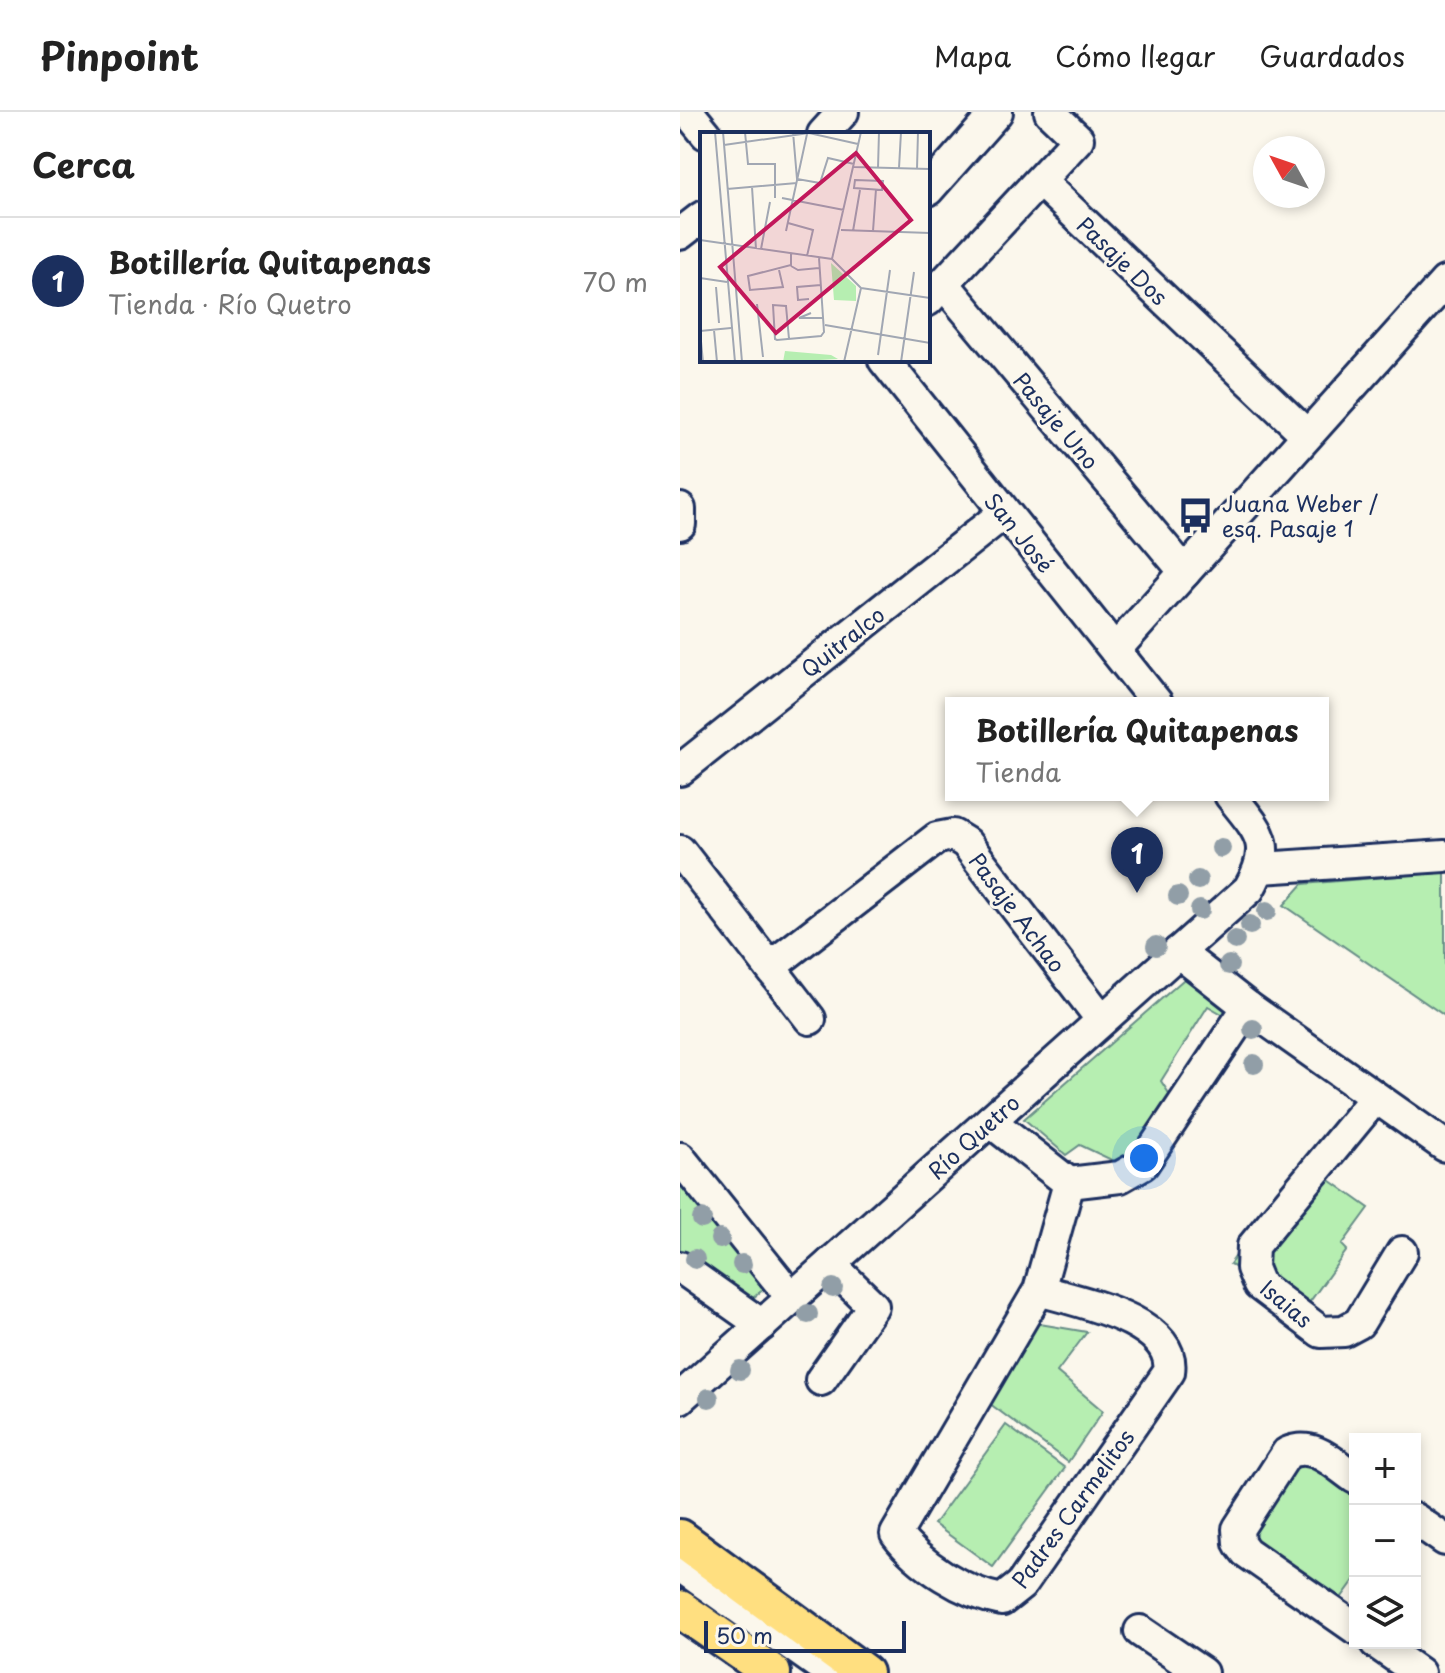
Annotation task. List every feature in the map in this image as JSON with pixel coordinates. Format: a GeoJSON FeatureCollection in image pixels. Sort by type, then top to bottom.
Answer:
{"type":"FeatureCollection","features":[{"type":"Feature","properties":{"kind":"main road"},"geometry":{"type":"LineString","coordinates":[[680,1538],[864,1673]]}},
{"type":"Feature","properties":{"kind":"main road"},"geometry":{"type":"LineString","coordinates":[[680,1609],[772,1673]]}},
{"type":"Feature","properties":{"kind":"street"},"geometry":{"type":"LineString","coordinates":[[688,112],[704,132]]}},
{"type":"Feature","properties":{"kind":"street"},"geometry":{"type":"LineString","coordinates":[[825,132],[843,112]]}},
{"type":"Feature","properties":{"kind":"street"},"geometry":{"type":"LineString","coordinates":[[930,188],[997,112]]}},
{"type":"Feature","properties":{"kind":"street"},"geometry":{"type":"LineString","coordinates":[[936,292],[1078,139],[1050,112]]}},
{"type":"Feature","properties":{"kind":"street","name":"Pasaje Dos"},"geometry":{"type":"LineString","coordinates":[[1040,181],[1307,435]]}},
{"type":"Feature","properties":{"kind":"street"},"geometry":{"type":"LineString","coordinates":[[680,234],[700,219]]}},
{"type":"Feature","properties":{"kind":"street"},"geometry":{"type":"LineString","coordinates":[[1115,650],[1445,282]]}},
{"type":"Feature","properties":{"kind":"street","name":"Pasaje Uno"},"geometry":{"type":"LineString","coordinates":[[936,292],[1185,572]]}},
{"type":"Feature","properties":{"kind":"street","name":"San José"},"geometry":{"type":"LineString","coordinates":[[886,362],[1152,697]]}},
{"type":"Feature","properties":{"kind":"street"},"geometry":{"type":"LineString","coordinates":[[680,509],[680,524]]}},
{"type":"Feature","properties":{"kind":"street","name":"Quitralco"},"geometry":{"type":"LineString","coordinates":[[680,770],[1004,513]]}},
{"type":"Feature","properties":{"kind":"street"},"geometry":{"type":"LineString","coordinates":[[1234,801],[1260,835],[1264,856],[1261,868],[1445,856]]}},
{"type":"Feature","properties":{"kind":"street","name":"Pasaje Achao"},"geometry":{"type":"LineString","coordinates":[[770,967],[937,838],[953,835],[966,843],[1102,1020]]}},
{"type":"Feature","properties":{"kind":"street"},"geometry":{"type":"LineString","coordinates":[[680,851],[810,1019]]}},
{"type":"Feature","properties":{"kind":"street","name":"Río Quetro"},"geometry":{"type":"LineString","coordinates":[[680,1398],[1249,889],[1261,868]]}},
{"type":"Feature","properties":{"kind":"street"},"geometry":{"type":"LineString","coordinates":[[1178,952],[1248,1007],[1445,1146]]}},
{"type":"Feature","properties":{"kind":"street"},"geometry":{"type":"LineString","coordinates":[[990,1121],[1069,1183],[1120,1177],[1143,1164],[1248,1007]]}},
{"type":"Feature","properties":{"kind":"street","name":"Isaias"},"geometry":{"type":"LineString","coordinates":[[1375,1098],[1253,1246],[1252,1268],[1259,1285],[1321,1332],[1344,1331],[1359,1323],[1402,1252]]}},
{"type":"Feature","properties":{"kind":"street"},"geometry":{"type":"LineString","coordinates":[[680,1158],[792,1298]]}},
{"type":"Feature","properties":{"kind":"street","name":"Padres Carmelitos"},"geometry":{"type":"LineString","coordinates":[[1039,1290],[1128,1317],[1165,1347],[1171,1360],[1169,1372],[1021,1585],[1002,1600],[976,1596],[908,1550],[896,1534],[1039,1290],[1069,1183]]}},
{"type":"Feature","properties":{"kind":"street"},"geometry":{"type":"LineString","coordinates":[[821,1380],[873,1306],[830,1264]]}},
{"type":"Feature","properties":{"kind":"street"},"geometry":{"type":"LineString","coordinates":[[680,1267],[762,1325]]}},
{"type":"Feature","properties":{"kind":"street"},"geometry":{"type":"LineString","coordinates":[[1349,1474],[1312,1449],[1298,1448],[1287,1453],[1238,1529],[1239,1543],[1246,1552],[1349,1624]]}},
{"type":"Feature","properties":{"kind":"street"},"geometry":{"type":"LineString","coordinates":[[1421,1523],[1445,1540]]}},
{"type":"Feature","properties":{"kind":"street"},"geometry":{"type":"LineString","coordinates":[[680,1566],[831,1673]]}},
{"type":"Feature","properties":{"kind":"street"},"geometry":{"type":"LineString","coordinates":[[680,1583],[806,1673]]}},
{"type":"Feature","properties":{"kind":"street"},"geometry":{"type":"LineString","coordinates":[[1140,1631],[1202,1673]]}},
{"type":"Feature","properties":{"kind":"street"},"geometry":{"type":"LineString","coordinates":[[1385,1649],[1419,1673]]}},
{"type":"Feature","properties":{"kind":"green space"},"geometry":{"type":"Polygon","coordinates":[[[1445,872],[1445,1016],[1284,905],[1303,884],[1445,872]]]}},
{"type":"Feature","properties":{"kind":"green space"},"geometry":{"type":"Polygon","coordinates":[[[1191,973],[1230,1000],[1229,1018],[1208,1006],[1161,1081],[1172,1098],[1132,1162],[1122,1165],[1080,1145],[1066,1155],[1024,1119],[1191,973]]]}},
{"type":"Feature","properties":{"kind":"green space"},"geometry":{"type":"Polygon","coordinates":[[[1324,1176],[1369,1208],[1342,1245],[1347,1250],[1301,1314],[1230,1264],[1280,1194],[1324,1176]]]}},
{"type":"Feature","properties":{"kind":"green space"},"geometry":{"type":"Polygon","coordinates":[[[680,1183],[766,1287],[734,1314],[680,1275],[680,1183]]]}},
{"type":"Feature","properties":{"kind":"green space"},"geometry":{"type":"Polygon","coordinates":[[[1022,1321],[1087,1332],[1057,1372],[1103,1411],[1068,1462],[978,1395],[1022,1321]]]}},
{"type":"Feature","properties":{"kind":"green space"},"geometry":{"type":"Polygon","coordinates":[[[1006,1425],[1065,1468],[993,1567],[934,1524],[1006,1425]]]}},
{"type":"Feature","properties":{"kind":"green space"},"geometry":{"type":"Polygon","coordinates":[[[1290,1434],[1349,1476],[1349,1587],[1339,1601],[1229,1525],[1290,1434]]]}},
{"type":"Feature","properties":{"kind":"place","name":"Juana Weber / esq. Pasaje 1"},"geometry":{"type":"Point","coordinates":[1196,515]}},
{"type":"Feature","properties":{"kind":"place","name":"Botillería Quitapenas"},"geometry":{"type":"Point","coordinates":[1137,893]}}]}
